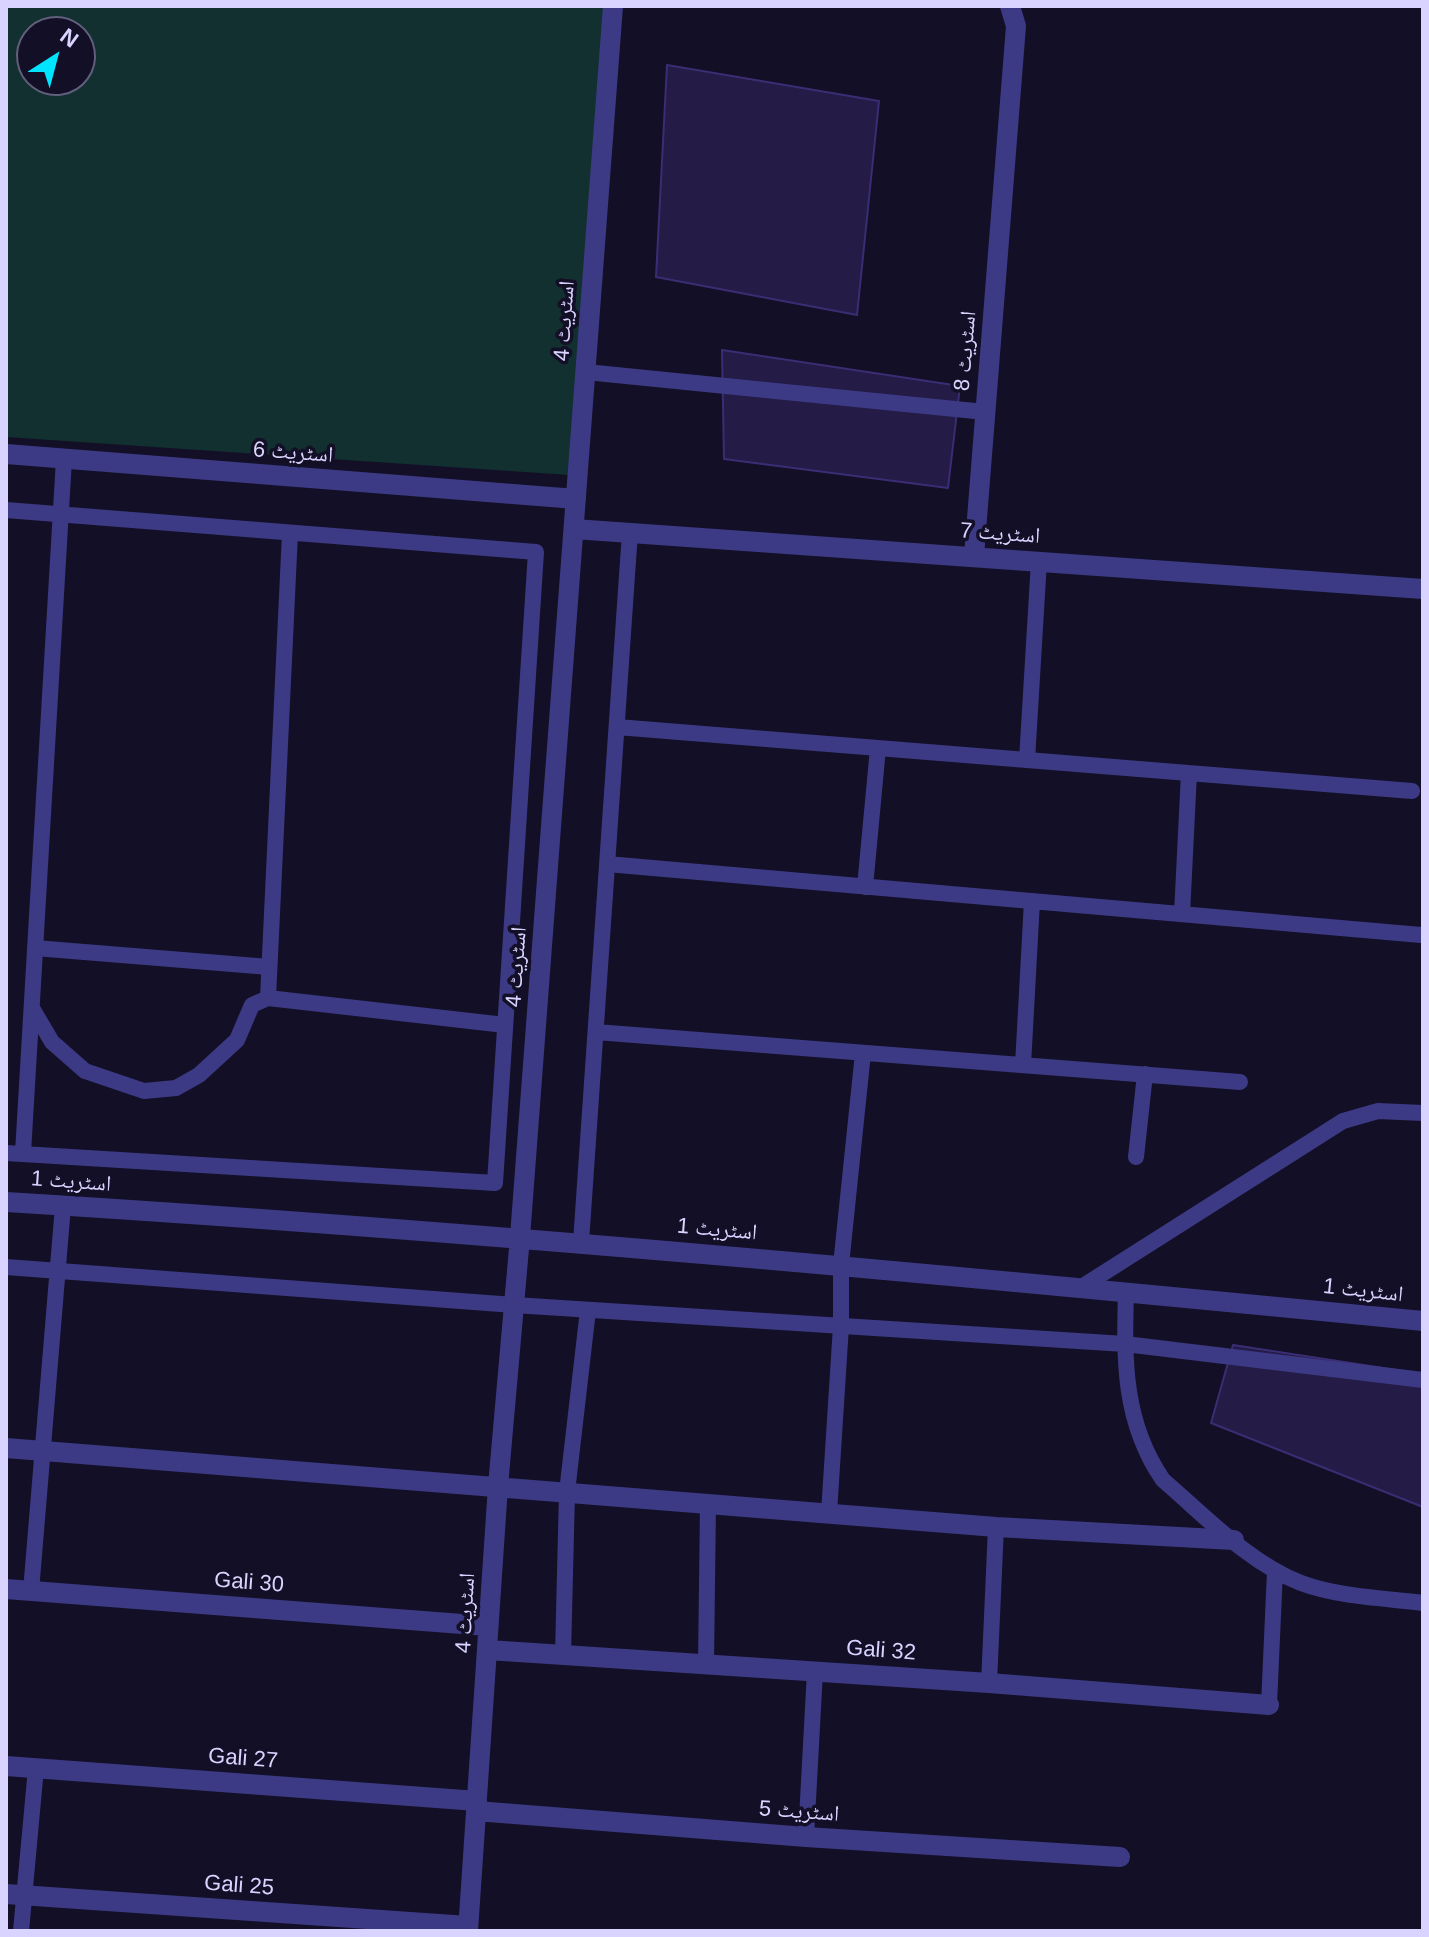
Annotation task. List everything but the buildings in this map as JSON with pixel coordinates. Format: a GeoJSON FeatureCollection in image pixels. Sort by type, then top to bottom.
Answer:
{"type":"FeatureCollection","features":[{"type":"Feature","properties":{"kind":"street","name":"اسٹریٹ 4"},"geometry":{"type":"LineString","coordinates":[[468,1929],[498,1486],[520,1237],[613,6]]}},
{"type":"Feature","properties":{"kind":"street","name":"اسٹریٹ 8"},"geometry":{"type":"LineString","coordinates":[[974,556],[1016,26],[1010,6]]}},
{"type":"Feature","properties":{"kind":"street","name":"اسٹریٹ 6"},"geometry":{"type":"LineString","coordinates":[[6,454],[576,499]]}},
{"type":"Feature","properties":{"kind":"street","name":"اسٹریٹ 7"},"geometry":{"type":"LineString","coordinates":[[574,529],[1423,589]]}},
{"type":"Feature","properties":{"kind":"street","name":"اسٹریٹ 1"},"geometry":{"type":"LineString","coordinates":[[6,1202],[581,1242],[1423,1321]]}},
{"type":"Feature","properties":{"kind":"street"},"geometry":{"type":"LineString","coordinates":[[6,1448],[996,1527],[1234,1540]]}},
{"type":"Feature","properties":{"kind":"street","name":"Gali 30"},"geometry":{"type":"LineString","coordinates":[[6,1589],[488,1626]]}},
{"type":"Feature","properties":{"kind":"street","name":"Gali 32"},"geometry":{"type":"LineString","coordinates":[[488,1650],[1269,1705]]}},
{"type":"Feature","properties":{"kind":"street","name":"Gali 27"},"geometry":{"type":"LineString","coordinates":[[6,1766],[476,1806]]}},
{"type":"Feature","properties":{"kind":"street","name":"اسٹریٹ 5"},"geometry":{"type":"LineString","coordinates":[[476,1806],[806,1837],[1120,1857]]}},
{"type":"Feature","properties":{"kind":"street","name":"Gali 25"},"geometry":{"type":"LineString","coordinates":[[15,1894],[468,1929]]}},
{"type":"Feature","properties":{"kind":"lane"},"geometry":{"type":"LineString","coordinates":[[586,372],[985,412]]}},
{"type":"Feature","properties":{"kind":"lane"},"geometry":{"type":"LineString","coordinates":[[6,510],[60,515],[536,552],[495,1183],[14,1153],[31,1007],[60,515],[64,459]]}},
{"type":"Feature","properties":{"kind":"lane"},"geometry":{"type":"LineString","coordinates":[[581,1242],[630,532]]}},
{"type":"Feature","properties":{"kind":"lane"},"geometry":{"type":"LineString","coordinates":[[268,998],[290,533]]}},
{"type":"Feature","properties":{"kind":"lane"},"geometry":{"type":"LineString","coordinates":[[1027,760],[1039,561]]}},
{"type":"Feature","properties":{"kind":"lane"},"geometry":{"type":"LineString","coordinates":[[617,727],[1412,791]]}},
{"type":"Feature","properties":{"kind":"lane"},"geometry":{"type":"LineString","coordinates":[[865,887],[878,748]]}},
{"type":"Feature","properties":{"kind":"lane"},"geometry":{"type":"LineString","coordinates":[[1182,914],[1189,773]]}},
{"type":"Feature","properties":{"kind":"lane"},"geometry":{"type":"LineString","coordinates":[[607,864],[1421,935]]}},
{"type":"Feature","properties":{"kind":"lane"},"geometry":{"type":"LineString","coordinates":[[1023,1065],[1032,901]]}},
{"type":"Feature","properties":{"kind":"lane"},"geometry":{"type":"LineString","coordinates":[[35,948],[269,967]]}},
{"type":"Feature","properties":{"kind":"lane"},"geometry":{"type":"LineString","coordinates":[[31,1007],[52,1042],[85,1071],[144,1091],[176,1088],[199,1075],[237,1040],[252,1005],[268,998],[505,1025]]}},
{"type":"Feature","properties":{"kind":"lane"},"geometry":{"type":"LineString","coordinates":[[596,1032],[1240,1082]]}},
{"type":"Feature","properties":{"kind":"lane"},"geometry":{"type":"LineString","coordinates":[[829,1513],[841,1326],[841,1265],[863,1053]]}},
{"type":"Feature","properties":{"kind":"lane"},"geometry":{"type":"LineString","coordinates":[[1136,1157],[1145,1074]]}},
{"type":"Feature","properties":{"kind":"lane"},"geometry":{"type":"LineString","coordinates":[[1080,1288],[1343,1121],[1378,1111],[1423,1113]]}},
{"type":"Feature","properties":{"kind":"lane"},"geometry":{"type":"LineString","coordinates":[[31,1591],[63,1206]]}},
{"type":"Feature","properties":{"kind":"lane"},"geometry":{"type":"LineString","coordinates":[[6,1267],[514,1305],[1125,1344],[1423,1380]]}},
{"type":"Feature","properties":{"kind":"lane"},"geometry":{"type":"LineString","coordinates":[[1126,1292],[1125,1344],[1132,1416],[1163,1480],[1275,1571],[1303,1584],[1327,1590],[1423,1603]]}},
{"type":"Feature","properties":{"kind":"lane"},"geometry":{"type":"LineString","coordinates":[[563,1655],[567,1492],[588,1310]]}},
{"type":"Feature","properties":{"kind":"lane"},"geometry":{"type":"LineString","coordinates":[[706,1664],[708,1503]]}},
{"type":"Feature","properties":{"kind":"lane"},"geometry":{"type":"LineString","coordinates":[[989,1683],[996,1527]]}},
{"type":"Feature","properties":{"kind":"lane"},"geometry":{"type":"LineString","coordinates":[[1269,1705],[1275,1571]]}},
{"type":"Feature","properties":{"kind":"lane"},"geometry":{"type":"LineString","coordinates":[[806,1837],[815,1671]]}},
{"type":"Feature","properties":{"kind":"lane"},"geometry":{"type":"LineString","coordinates":[[21,1931],[15,1894],[36,1768]]}},
{"type":"Feature","properties":{"kind":"green space"},"geometry":{"type":"Polygon","coordinates":[[[6,6],[613,6],[569,475],[6,437],[6,6]]]}}]}
